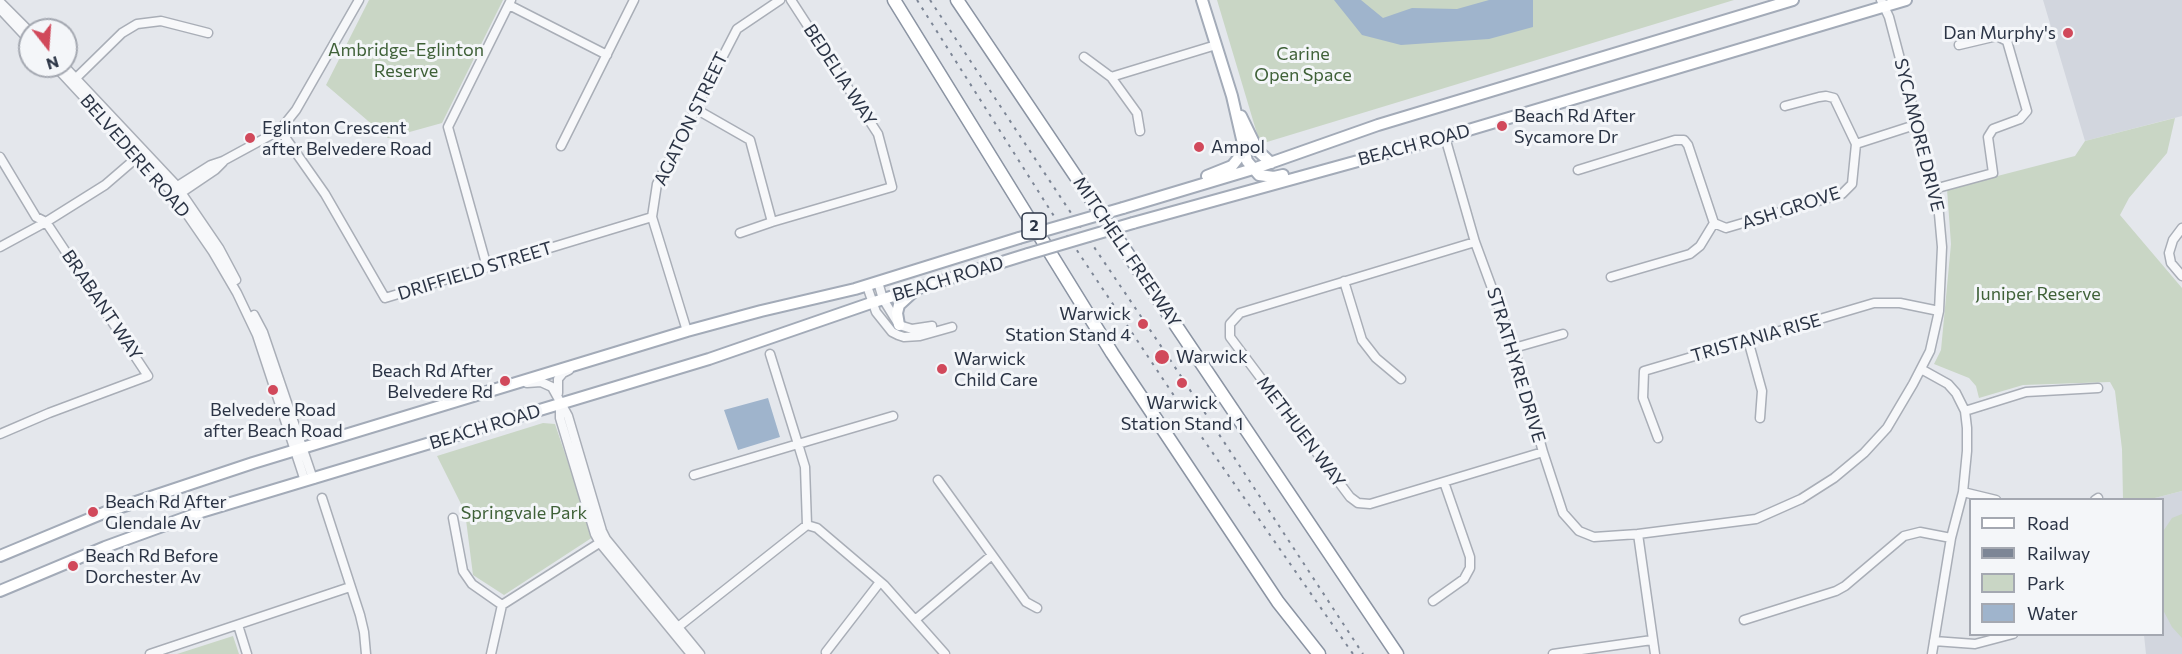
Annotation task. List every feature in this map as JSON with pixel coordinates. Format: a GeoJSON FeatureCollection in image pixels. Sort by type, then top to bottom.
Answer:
{"type":"FeatureCollection","features":[{"type":"Feature","properties":{"kind":"highway","name":"2"},"geometry":{"type":"LineString","coordinates":[[894,0],[1112,353],[1278,602],[1319,654]]}},
{"type":"Feature","properties":{"kind":"highway","name":"MITCHELL FREEWAY"},"geometry":{"type":"LineString","coordinates":[[957,0],[1397,654]]}},
{"type":"Feature","properties":{"kind":"highway"},"geometry":{"type":"LineString","coordinates":[[1278,602],[1312,654]]}},
{"type":"Feature","properties":{"kind":"highway"},"geometry":{"type":"LineString","coordinates":[[1380,627],[1405,654]]}},
{"type":"Feature","properties":{"kind":"main road"},"geometry":{"type":"LineString","coordinates":[[1202,0],[1232,96],[1247,161],[1253,169],[1259,175],[1274,177],[1332,162],[1358,160]]}},
{"type":"Feature","properties":{"kind":"main road","name":"BEACH ROAD"},"geometry":{"type":"LineString","coordinates":[[0,556],[106,512],[299,449],[687,332],[867,286],[1019,238],[1253,169],[1378,125],[1793,0]]}},
{"type":"Feature","properties":{"kind":"main road","name":"BEACH ROAD"},"geometry":{"type":"LineString","coordinates":[[0,591],[157,528],[718,356],[883,299],[1028,254],[1223,197],[1445,137],[1884,2],[1906,0]]}},
{"type":"Feature","properties":{"kind":"main road"},"geometry":{"type":"LineString","coordinates":[[1232,96],[1258,151],[1271,163]]}},
{"type":"Feature","properties":{"kind":"main road"},"geometry":{"type":"LineString","coordinates":[[1223,197],[1243,188],[1253,169],[1253,159],[1240,113]]}},
{"type":"Feature","properties":{"kind":"main road"},"geometry":{"type":"LineString","coordinates":[[1154,198],[1232,166],[1244,151]]}},
{"type":"Feature","properties":{"kind":"main road"},"geometry":{"type":"LineString","coordinates":[[899,325],[897,313],[899,304],[919,288]]}},
{"type":"Feature","properties":{"kind":"street"},"geometry":{"type":"LineString","coordinates":[[176,192],[211,165],[223,161],[280,130],[296,110],[359,0]]}},
{"type":"Feature","properties":{"kind":"street"},"geometry":{"type":"LineString","coordinates":[[561,146],[634,0]]}},
{"type":"Feature","properties":{"kind":"street","name":"AGATON STREET"},"geometry":{"type":"LineString","coordinates":[[687,332],[652,217],[657,184],[694,108],[737,29],[780,0]]}},
{"type":"Feature","properties":{"kind":"street","name":"BEDELIA WAY"},"geometry":{"type":"LineString","coordinates":[[772,222],[892,187],[878,134],[791,0]]}},
{"type":"Feature","properties":{"kind":"street"},"geometry":{"type":"LineString","coordinates":[[0,2],[18,20]]}},
{"type":"Feature","properties":{"kind":"street"},"geometry":{"type":"LineString","coordinates":[[488,267],[448,127],[510,2],[607,55]]}},
{"type":"Feature","properties":{"kind":"street","name":"SYCAMORE DRIVE"},"geometry":{"type":"LineString","coordinates":[[1638,534],[1756,519],[1801,499],[1834,478],[1864,453],[1887,428],[1930,351],[1939,311],[1942,247],[1938,203],[1884,2]]}},
{"type":"Feature","properties":{"kind":"street"},"geometry":{"type":"LineString","coordinates":[[0,9],[18,28]]}},
{"type":"Feature","properties":{"kind":"street"},"geometry":{"type":"LineString","coordinates":[[74,81],[122,33],[137,24],[161,21],[208,33]]}},
{"type":"Feature","properties":{"kind":"street"},"geometry":{"type":"LineString","coordinates":[[1934,189],[1993,172],[1988,137],[1993,129],[2020,119],[2027,111],[2007,41],[1996,36],[1959,45]]}},
{"type":"Feature","properties":{"kind":"street"},"geometry":{"type":"LineString","coordinates":[[1111,77],[1216,45]]}},
{"type":"Feature","properties":{"kind":"street"},"geometry":{"type":"LineString","coordinates":[[1084,57],[1111,77],[1137,113],[1140,131]]}},
{"type":"Feature","properties":{"kind":"street","name":"BELVEDERE ROAD"},"geometry":{"type":"LineString","coordinates":[[70,78],[74,81]]}},
{"type":"Feature","properties":{"kind":"street","name":"BELVEDERE ROAD"},"geometry":{"type":"LineString","coordinates":[[72,78],[176,192],[219,248],[263,332],[309,480]]}},
{"type":"Feature","properties":{"kind":"street"},"geometry":{"type":"LineString","coordinates":[[1785,106],[1819,97],[1834,98],[1856,144],[1918,124]]}},
{"type":"Feature","properties":{"kind":"street"},"geometry":{"type":"LineString","coordinates":[[694,108],[750,140],[772,222],[740,233]]}},
{"type":"Feature","properties":{"kind":"street","name":"DRIFFIELD STREET"},"geometry":{"type":"LineString","coordinates":[[280,130],[325,194],[385,298],[652,217]]}},
{"type":"Feature","properties":{"kind":"street","name":"STRATHYRE DRIVE"},"geometry":{"type":"LineString","coordinates":[[1445,137],[1475,242],[1514,348],[1560,506],[1573,526],[1594,537],[1638,534]]}},
{"type":"Feature","properties":{"kind":"street","name":"ASH GROVE"},"geometry":{"type":"LineString","coordinates":[[1578,170],[1675,140],[1684,140],[1688,145],[1714,223],[1726,228],[1842,194],[1852,184],[1856,144]]}},
{"type":"Feature","properties":{"kind":"street"},"geometry":{"type":"LineString","coordinates":[[0,247],[46,222],[105,185],[141,154]]}},
{"type":"Feature","properties":{"kind":"street"},"geometry":{"type":"LineString","coordinates":[[0,157],[36,217],[46,222]]}},
{"type":"Feature","properties":{"kind":"street","name":"BRABANT WAY"},"geometry":{"type":"LineString","coordinates":[[0,434],[148,376],[46,222]]}},
{"type":"Feature","properties":{"kind":"street"},"geometry":{"type":"LineString","coordinates":[[1611,277],[1690,254],[1700,246],[1714,223]]}},
{"type":"Feature","properties":{"kind":"street"},"geometry":{"type":"LineString","coordinates":[[2182,228],[2173,240],[2169,253],[2171,263],[2182,276]]}},
{"type":"Feature","properties":{"kind":"street","name":"METHUEN WAY"},"geometry":{"type":"LineString","coordinates":[[1475,242],[1240,313],[1230,324],[1230,337],[1355,501],[1361,504],[1370,504],[1543,452]]}},
{"type":"Feature","properties":{"kind":"street"},"geometry":{"type":"LineString","coordinates":[[1344,281],[1362,340],[1376,358],[1401,379]]}},
{"type":"Feature","properties":{"kind":"street"},"geometry":{"type":"LineString","coordinates":[[878,282],[883,299],[899,325],[912,329],[932,326]]}},
{"type":"Feature","properties":{"kind":"street"},"geometry":{"type":"LineString","coordinates":[[867,286],[871,303],[878,315],[892,332],[898,335],[920,336],[952,327]]}},
{"type":"Feature","properties":{"kind":"street","name":"TRISTANIA RISE"},"geometry":{"type":"LineString","coordinates":[[1658,438],[1643,398],[1644,371],[1874,303],[1900,303],[1939,311]]}},
{"type":"Feature","properties":{"kind":"street"},"geometry":{"type":"LineString","coordinates":[[1514,348],[1563,334]]}},
{"type":"Feature","properties":{"kind":"street"},"geometry":{"type":"LineString","coordinates":[[1748,340],[1762,391],[1760,418]]}},
{"type":"Feature","properties":{"kind":"street"},"geometry":{"type":"LineString","coordinates":[[770,354],[805,467],[807,525]]}},
{"type":"Feature","properties":{"kind":"street"},"geometry":{"type":"LineString","coordinates":[[560,404],[558,379],[563,373],[580,364]]}},
{"type":"Feature","properties":{"kind":"street"},"geometry":{"type":"LineString","coordinates":[[1921,369],[1948,384],[1962,402],[1965,411],[1967,450],[1964,492],[1951,538],[1932,654]]}},
{"type":"Feature","properties":{"kind":"street"},"geometry":{"type":"LineString","coordinates":[[512,385],[531,382],[548,384],[568,416],[603,541],[676,629],[700,654]]}},
{"type":"Feature","properties":{"kind":"street"},"geometry":{"type":"LineString","coordinates":[[1965,411],[2026,392],[2098,388]]}},
{"type":"Feature","properties":{"kind":"street"},"geometry":{"type":"LineString","coordinates":[[694,475],[893,416]]}},
{"type":"Feature","properties":{"kind":"street"},"geometry":{"type":"LineString","coordinates":[[938,480],[1026,602],[1037,608]]}},
{"type":"Feature","properties":{"kind":"street"},"geometry":{"type":"LineString","coordinates":[[1433,601],[1464,579],[1470,568],[1470,557],[1444,482]]}},
{"type":"Feature","properties":{"kind":"street"},"geometry":{"type":"LineString","coordinates":[[1964,492],[1988,498]]}},
{"type":"Feature","properties":{"kind":"street"},"geometry":{"type":"LineString","coordinates":[[322,498],[364,632],[366,654]]}},
{"type":"Feature","properties":{"kind":"street"},"geometry":{"type":"LineString","coordinates":[[453,518],[463,571],[472,584],[502,605]]}},
{"type":"Feature","properties":{"kind":"street"},"geometry":{"type":"LineString","coordinates":[[807,525],[817,528],[880,582],[945,654]]}},
{"type":"Feature","properties":{"kind":"street"},"geometry":{"type":"LineString","coordinates":[[676,629],[807,525]]}},
{"type":"Feature","properties":{"kind":"street"},"geometry":{"type":"LineString","coordinates":[[1744,620],[1836,591],[1904,536],[1920,532],[1951,538]]}},
{"type":"Feature","properties":{"kind":"street"},"geometry":{"type":"LineString","coordinates":[[1638,534],[1655,654]]}},
{"type":"Feature","properties":{"kind":"street"},"geometry":{"type":"LineString","coordinates":[[491,654],[502,605],[603,541]]}},
{"type":"Feature","properties":{"kind":"street"},"geometry":{"type":"LineString","coordinates":[[915,620],[992,555]]}},
{"type":"Feature","properties":{"kind":"street"},"geometry":{"type":"LineString","coordinates":[[826,652],[880,582]]}},
{"type":"Feature","properties":{"kind":"street"},"geometry":{"type":"LineString","coordinates":[[150,654],[350,586]]}},
{"type":"Feature","properties":{"kind":"street"},"geometry":{"type":"LineString","coordinates":[[238,625],[247,654]]}},
{"type":"Feature","properties":{"kind":"street"},"geometry":{"type":"LineString","coordinates":[[676,629],[691,654]]}},
{"type":"Feature","properties":{"kind":"street"},"geometry":{"type":"LineString","coordinates":[[1934,641],[1975,644],[2005,636]]}},
{"type":"Feature","properties":{"kind":"street"},"geometry":{"type":"LineString","coordinates":[[1553,654],[1652,640]]}},
{"type":"Feature","properties":{"kind":"shaded area"},"geometry":{"type":"Polygon","coordinates":[[[2043,0],[2182,0],[2182,116],[2085,141],[2043,0]]]}},
{"type":"Feature","properties":{"kind":"shaded area"},"geometry":{"type":"Polygon","coordinates":[[[2182,491],[2182,654],[2146,654],[2144,636],[2164,636],[2164,498],[2155,498],[2182,491]]]}},
{"type":"Feature","properties":{"kind":"green space","name":"Ambridge-Eglinton Reserve"},"geometry":{"type":"Polygon","coordinates":[[[369,0],[503,0],[442,123],[388,138],[326,85],[369,0]]]}},
{"type":"Feature","properties":{"kind":"green space","name":"Carine Open Space"},"geometry":{"type":"Polygon","coordinates":[[[1217,0],[1734,0],[1267,142],[1258,137],[1217,0]]]}},
{"type":"Feature","properties":{"kind":"green space","name":"Juniper Reserve"},"geometry":{"type":"Polygon","coordinates":[[[2175,118],[2167,153],[2129,198],[2120,215],[2182,288],[2182,491],[2155,498],[2123,498],[2122,449],[2115,391],[2110,382],[2023,385],[1979,398],[1976,386],[1969,378],[1934,364],[1941,350],[1951,244],[1947,189],[2075,156],[2085,141],[2175,118]]]}},
{"type":"Feature","properties":{"kind":"green space","name":"Springvale Park"},"geometry":{"type":"Polygon","coordinates":[[[543,423],[555,424],[593,537],[504,595],[473,575],[465,512],[437,456],[543,423]]]}},
{"type":"Feature","properties":{"kind":"green space"},"geometry":{"type":"Polygon","coordinates":[[[2182,514],[2182,638],[2172,627],[2164,612],[2164,530],[2172,518],[2182,514]]]}},
{"type":"Feature","properties":{"kind":"green space"},"geometry":{"type":"Polygon","coordinates":[[[233,636],[239,654],[177,654],[233,636]]]}},
{"type":"Feature","properties":{"kind":"water"},"geometry":{"type":"Polygon","coordinates":[[[1334,0],[1361,0],[1383,18],[1412,8],[1457,9],[1489,0],[1533,0],[1533,27],[1489,39],[1401,45],[1362,35],[1334,0]]]}},
{"type":"Feature","properties":{"kind":"water"},"geometry":{"type":"Polygon","coordinates":[[[768,398],[780,437],[738,450],[724,410],[768,398]]]}},
{"type":"Feature","properties":{"kind":"railway"},"geometry":{"type":"LineString","coordinates":[[917,0],[1052,213],[1201,436],[1353,654]]}},
{"type":"Feature","properties":{"kind":"railway"},"geometry":{"type":"LineString","coordinates":[[930,0],[1363,654]]}},
{"type":"Feature","properties":{"kind":"place","name":"Dan Murphy's"},"geometry":{"type":"Point","coordinates":[2068,33]}},
{"type":"Feature","properties":{"kind":"place","name":"Beach Rd After Sycamore Dr"},"geometry":{"type":"Point","coordinates":[1502,126]}},
{"type":"Feature","properties":{"kind":"place","name":"Eglinton Crescent after Belvedere Road"},"geometry":{"type":"Point","coordinates":[250,138]}},
{"type":"Feature","properties":{"kind":"place","name":"Ampol"},"geometry":{"type":"Point","coordinates":[1199,147]}},
{"type":"Feature","properties":{"kind":"place","name":"Warwick Station Stand 4"},"geometry":{"type":"Point","coordinates":[1143,324]}},
{"type":"Feature","properties":{"kind":"place","name":"Warwick"},"geometry":{"type":"Point","coordinates":[1162,357]}},
{"type":"Feature","properties":{"kind":"place","name":"Warwick Child Care"},"geometry":{"type":"Point","coordinates":[942,369]}},
{"type":"Feature","properties":{"kind":"place","name":"Beach Rd After Belvedere Rd"},"geometry":{"type":"Point","coordinates":[505,381]}},
{"type":"Feature","properties":{"kind":"place","name":"Warwick Station Stand 1"},"geometry":{"type":"Point","coordinates":[1182,383]}},
{"type":"Feature","properties":{"kind":"place","name":"Belvedere Road after Beach Road"},"geometry":{"type":"Point","coordinates":[273,390]}},
{"type":"Feature","properties":{"kind":"place","name":"Beach Rd After Glendale Av"},"geometry":{"type":"Point","coordinates":[93,512]}},
{"type":"Feature","properties":{"kind":"place","name":"Beach Rd Before Dorchester Av"},"geometry":{"type":"Point","coordinates":[73,566]}}]}
